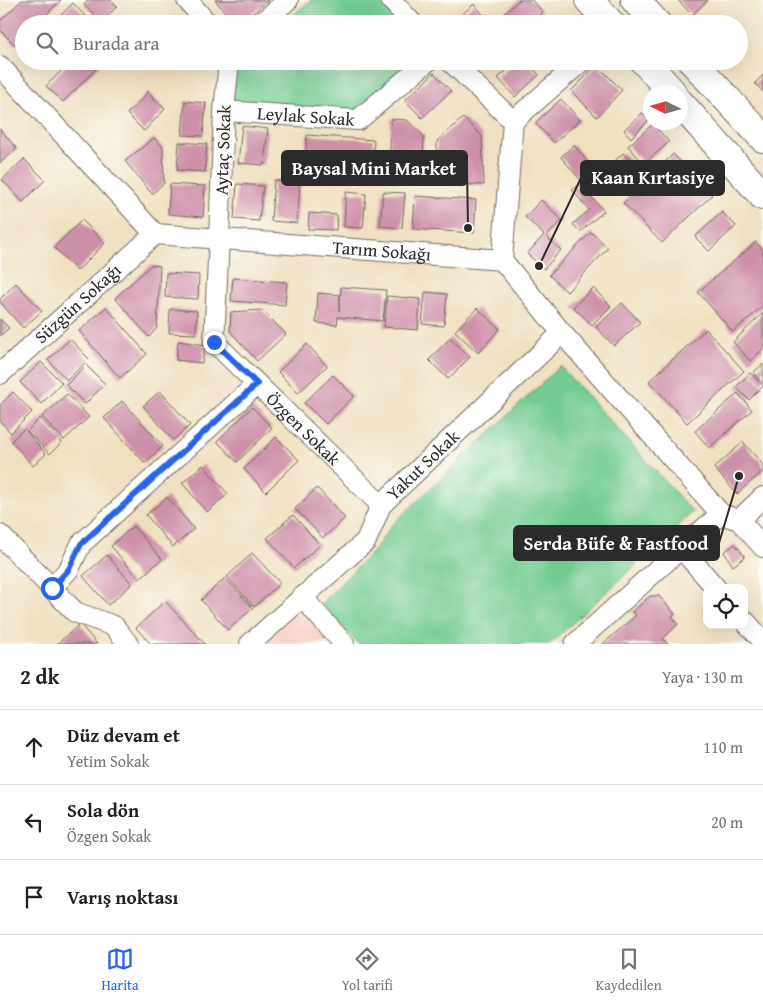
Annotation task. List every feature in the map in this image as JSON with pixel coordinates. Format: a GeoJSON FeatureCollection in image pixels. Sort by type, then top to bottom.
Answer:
{"type":"FeatureCollection","features":[{"type":"Feature","properties":{"kind":"main road"},"geometry":{"type":"LineString","coordinates":[[589,0],[603,15]]}},
{"type":"Feature","properties":{"kind":"main road"},"geometry":{"type":"LineString","coordinates":[[652,70],[666,85]]}},
{"type":"Feature","properties":{"kind":"main road"},"geometry":{"type":"LineString","coordinates":[[700,70],[763,138]]}},
{"type":"Feature","properties":{"kind":"main road"},"geometry":{"type":"LineString","coordinates":[[688,112],[763,196]]}},
{"type":"Feature","properties":{"kind":"street"},"geometry":{"type":"LineString","coordinates":[[270,15],[288,0]]}},
{"type":"Feature","properties":{"kind":"street"},"geometry":{"type":"LineString","coordinates":[[391,0],[405,15]]}},
{"type":"Feature","properties":{"kind":"street","name":"Aytaç Sokak"},"geometry":{"type":"LineString","coordinates":[[219,239],[224,111],[228,70]]}},
{"type":"Feature","properties":{"kind":"street","name":"Leylak Sokak"},"geometry":{"type":"LineString","coordinates":[[224,111],[358,120],[417,70]]}},
{"type":"Feature","properties":{"kind":"street"},"geometry":{"type":"LineString","coordinates":[[459,70],[513,121]]}},
{"type":"Feature","properties":{"kind":"street"},"geometry":{"type":"LineString","coordinates":[[572,70],[513,121],[502,260],[562,333],[730,517],[763,547]]}},
{"type":"Feature","properties":{"kind":"street"},"geometry":{"type":"LineString","coordinates":[[2,73],[156,234]]}},
{"type":"Feature","properties":{"kind":"street","name":"Tarım Sokağı"},"geometry":{"type":"LineString","coordinates":[[156,234],[502,260]]}},
{"type":"Feature","properties":{"kind":"street","name":"Süzgün Sokağı"},"geometry":{"type":"LineString","coordinates":[[0,374],[156,234]]}},
{"type":"Feature","properties":{"kind":"street","name":"Özgen Sokak"},"geometry":{"type":"LineString","coordinates":[[219,239],[214,342],[381,505]]}},
{"type":"Feature","properties":{"kind":"street","name":"Yakut Sokak"},"geometry":{"type":"LineString","coordinates":[[250,644],[366,541],[381,505],[562,333]]}},
{"type":"Feature","properties":{"kind":"street"},"geometry":{"type":"LineString","coordinates":[[52,588],[69,569],[81,544],[257,384]]}},
{"type":"Feature","properties":{"kind":"street"},"geometry":{"type":"LineString","coordinates":[[575,644],[681,548],[763,497]]}},
{"type":"Feature","properties":{"kind":"street"},"geometry":{"type":"LineString","coordinates":[[0,535],[74,612],[114,626],[128,644]]}},
{"type":"Feature","properties":{"kind":"street"},"geometry":{"type":"LineString","coordinates":[[681,548],[712,584]]}},
{"type":"Feature","properties":{"kind":"street"},"geometry":{"type":"LineString","coordinates":[[302,597],[344,644]]}},
{"type":"Feature","properties":{"kind":"street"},"geometry":{"type":"LineString","coordinates":[[748,624],[763,641]]}},
{"type":"Feature","properties":{"kind":"shaded area"},"geometry":{"type":"Polygon","coordinates":[[[297,607],[331,644],[258,644],[297,607]]]}},
{"type":"Feature","properties":{"kind":"green space"},"geometry":{"type":"Polygon","coordinates":[[[311,0],[379,0],[392,15],[294,15],[311,0]]]}},
{"type":"Feature","properties":{"kind":"green space"},"geometry":{"type":"Polygon","coordinates":[[[237,70],[403,70],[356,112],[230,111],[237,70]]]}},
{"type":"Feature","properties":{"kind":"green space"},"geometry":{"type":"Polygon","coordinates":[[[560,366],[693,512],[550,644],[358,644],[321,603],[376,548],[391,526],[560,366]]]}},
{"type":"Feature","properties":{"kind":"building"},"geometry":{"type":"Polygon","coordinates":[[[22,0],[61,0],[46,15],[15,15],[15,45],[0,30],[0,21],[22,0]]]}},
{"type":"Feature","properties":{"kind":"building"},"geometry":{"type":"Polygon","coordinates":[[[88,0],[111,0],[117,6],[109,15],[95,15],[84,5],[88,0]]]}},
{"type":"Feature","properties":{"kind":"building"},"geometry":{"type":"Polygon","coordinates":[[[215,0],[268,0],[251,15],[228,15],[215,0]]]}},
{"type":"Feature","properties":{"kind":"building"},"geometry":{"type":"Polygon","coordinates":[[[519,0],[532,0],[543,12],[540,15],[504,14],[519,0]]]}},
{"type":"Feature","properties":{"kind":"building"},"geometry":{"type":"Polygon","coordinates":[[[678,0],[708,0],[692,15],[678,0]]]}},
{"type":"Feature","properties":{"kind":"building"},"geometry":{"type":"Polygon","coordinates":[[[73,3],[84,15],[61,15],[73,3]]]}},
{"type":"Feature","properties":{"kind":"building"},"geometry":{"type":"Polygon","coordinates":[[[474,4],[484,15],[461,15],[474,4]]]}},
{"type":"Feature","properties":{"kind":"building"},"geometry":{"type":"Polygon","coordinates":[[[62,70],[95,70],[63,102],[46,86],[62,70]]]}},
{"type":"Feature","properties":{"kind":"building"},"geometry":{"type":"Polygon","coordinates":[[[507,70],[535,70],[539,75],[515,97],[498,78],[507,70]]]}},
{"type":"Feature","properties":{"kind":"building"},"geometry":{"type":"Polygon","coordinates":[[[592,70],[602,70],[622,90],[597,117],[571,91],[592,70]]]}},
{"type":"Feature","properties":{"kind":"building"},"geometry":{"type":"Polygon","coordinates":[[[434,73],[451,91],[422,118],[405,100],[434,73]]]}},
{"type":"Feature","properties":{"kind":"building"},"geometry":{"type":"Polygon","coordinates":[[[763,75],[763,92],[755,83],[763,75]]]}},
{"type":"Feature","properties":{"kind":"building"},"geometry":{"type":"Polygon","coordinates":[[[148,92],[165,109],[144,131],[127,114],[148,92]]]}},
{"type":"Feature","properties":{"kind":"building"},"geometry":{"type":"Polygon","coordinates":[[[561,99],[580,120],[554,143],[535,123],[561,99]]]}},
{"type":"Feature","properties":{"kind":"building"},"geometry":{"type":"Polygon","coordinates":[[[185,101],[206,103],[203,136],[182,135],[185,101]]]}},
{"type":"Feature","properties":{"kind":"building"},"geometry":{"type":"Polygon","coordinates":[[[643,114],[643,126],[631,138],[624,130],[643,114]]]}},
{"type":"Feature","properties":{"kind":"building"},"geometry":{"type":"Polygon","coordinates":[[[463,118],[482,136],[484,185],[436,184],[437,141],[463,118]]]}},
{"type":"Feature","properties":{"kind":"building"},"geometry":{"type":"Polygon","coordinates":[[[391,119],[407,120],[424,136],[422,177],[389,175],[391,119]]]}},
{"type":"Feature","properties":{"kind":"building"},"geometry":{"type":"Polygon","coordinates":[[[242,126],[268,129],[264,165],[238,163],[242,126]]]}},
{"type":"Feature","properties":{"kind":"building"},"geometry":{"type":"Polygon","coordinates":[[[0,129],[17,149],[0,163],[0,129]]]}},
{"type":"Feature","properties":{"kind":"building"},"geometry":{"type":"Polygon","coordinates":[[[646,130],[658,130],[669,142],[644,164],[628,146],[646,130]]]}},
{"type":"Feature","properties":{"kind":"building"},"geometry":{"type":"Polygon","coordinates":[[[307,135],[374,140],[372,176],[304,171],[307,135]]]}},
{"type":"Feature","properties":{"kind":"building"},"geometry":{"type":"Polygon","coordinates":[[[154,138],[163,147],[164,183],[152,194],[125,161],[154,138]]]}},
{"type":"Feature","properties":{"kind":"building"},"geometry":{"type":"Polygon","coordinates":[[[179,142],[207,144],[205,172],[177,170],[179,142]]]}},
{"type":"Feature","properties":{"kind":"building"},"geometry":{"type":"Polygon","coordinates":[[[574,145],[596,172],[583,183],[561,157],[574,145]]]}},
{"type":"Feature","properties":{"kind":"building"},"geometry":{"type":"Polygon","coordinates":[[[623,153],[640,171],[620,190],[603,173],[623,153]]]}},
{"type":"Feature","properties":{"kind":"building"},"geometry":{"type":"Polygon","coordinates":[[[673,154],[712,195],[662,243],[623,203],[673,154]]]}},
{"type":"Feature","properties":{"kind":"building"},"geometry":{"type":"Polygon","coordinates":[[[24,159],[45,180],[23,202],[2,180],[24,159]]]}},
{"type":"Feature","properties":{"kind":"building"},"geometry":{"type":"Polygon","coordinates":[[[274,180],[300,183],[297,223],[271,221],[274,180]]]}},
{"type":"Feature","properties":{"kind":"building"},"geometry":{"type":"Polygon","coordinates":[[[170,184],[205,186],[203,217],[168,214],[170,184]]]}},
{"type":"Feature","properties":{"kind":"building"},"geometry":{"type":"Polygon","coordinates":[[[237,184],[263,186],[259,221],[234,219],[237,184]]]}},
{"type":"Feature","properties":{"kind":"building"},"geometry":{"type":"Polygon","coordinates":[[[579,184],[604,211],[580,232],[573,224],[589,210],[572,190],[579,184]]]}},
{"type":"Feature","properties":{"kind":"building"},"geometry":{"type":"Polygon","coordinates":[[[346,192],[366,194],[363,228],[344,227],[346,192]]]}},
{"type":"Feature","properties":{"kind":"building"},"geometry":{"type":"Polygon","coordinates":[[[383,192],[405,193],[402,228],[380,226],[383,192]]]}},
{"type":"Feature","properties":{"kind":"building"},"geometry":{"type":"Polygon","coordinates":[[[415,196],[476,200],[474,233],[413,229],[415,196]]]}},
{"type":"Feature","properties":{"kind":"building"},"geometry":{"type":"Polygon","coordinates":[[[541,200],[562,220],[546,237],[561,250],[544,269],[527,254],[544,235],[525,217],[541,200]]]}},
{"type":"Feature","properties":{"kind":"building"},"geometry":{"type":"Polygon","coordinates":[[[722,212],[736,226],[709,251],[695,237],[722,212]]]}},
{"type":"Feature","properties":{"kind":"building"},"geometry":{"type":"Polygon","coordinates":[[[309,213],[337,215],[336,230],[308,229],[309,213]]]}},
{"type":"Feature","properties":{"kind":"building"},"geometry":{"type":"Polygon","coordinates":[[[82,220],[105,243],[77,271],[54,247],[82,220]]]}},
{"type":"Feature","properties":{"kind":"building"},"geometry":{"type":"Polygon","coordinates":[[[591,232],[608,248],[567,292],[549,275],[591,232]]]}},
{"type":"Feature","properties":{"kind":"building"},"geometry":{"type":"Polygon","coordinates":[[[756,242],[763,250],[763,306],[733,332],[698,292],[756,242]]]}},
{"type":"Feature","properties":{"kind":"building"},"geometry":{"type":"Polygon","coordinates":[[[151,265],[160,266],[157,328],[149,337],[115,298],[151,265]]]}},
{"type":"Feature","properties":{"kind":"building"},"geometry":{"type":"Polygon","coordinates":[[[166,273],[199,275],[198,299],[165,297],[166,273]]]}},
{"type":"Feature","properties":{"kind":"building"},"geometry":{"type":"Polygon","coordinates":[[[233,278],[287,282],[285,305],[231,301],[233,278]]]}},
{"type":"Feature","properties":{"kind":"building"},"geometry":{"type":"Polygon","coordinates":[[[16,283],[42,311],[23,328],[0,302],[0,299],[16,283]]]}},
{"type":"Feature","properties":{"kind":"building"},"geometry":{"type":"Polygon","coordinates":[[[341,287],[386,290],[383,321],[338,317],[337,325],[316,323],[318,293],[340,295],[339,311],[341,287]]]}},
{"type":"Feature","properties":{"kind":"building"},"geometry":{"type":"Polygon","coordinates":[[[593,288],[611,306],[592,325],[573,307],[593,288]]]}},
{"type":"Feature","properties":{"kind":"building"},"geometry":{"type":"Polygon","coordinates":[[[425,292],[447,294],[444,326],[422,324],[425,292]]]}},
{"type":"Feature","properties":{"kind":"building"},"geometry":{"type":"Polygon","coordinates":[[[387,296],[420,299],[418,330],[384,327],[387,296]]]}},
{"type":"Feature","properties":{"kind":"building"},"geometry":{"type":"Polygon","coordinates":[[[622,303],[640,322],[614,346],[596,327],[622,303]]]}},
{"type":"Feature","properties":{"kind":"building"},"geometry":{"type":"Polygon","coordinates":[[[106,307],[147,354],[120,378],[79,331],[106,307]]]}},
{"type":"Feature","properties":{"kind":"building"},"geometry":{"type":"Polygon","coordinates":[[[477,308],[500,329],[478,353],[455,331],[477,308]]]}},
{"type":"Feature","properties":{"kind":"building"},"geometry":{"type":"Polygon","coordinates":[[[170,309],[197,311],[196,334],[169,333],[170,309]]]}},
{"type":"Feature","properties":{"kind":"building"},"geometry":{"type":"Polygon","coordinates":[[[262,310],[286,334],[257,361],[230,331],[231,312],[262,310]]]}},
{"type":"Feature","properties":{"kind":"building"},"geometry":{"type":"Polygon","coordinates":[[[763,313],[763,349],[750,361],[733,342],[763,313]]]}},
{"type":"Feature","properties":{"kind":"building"},"geometry":{"type":"Polygon","coordinates":[[[0,319],[9,328],[0,336],[0,319]]]}},
{"type":"Feature","properties":{"kind":"building"},"geometry":{"type":"Polygon","coordinates":[[[706,329],[744,371],[687,423],[649,381],[706,329]]]}},
{"type":"Feature","properties":{"kind":"building"},"geometry":{"type":"Polygon","coordinates":[[[450,338],[470,357],[448,379],[429,360],[450,338]]]}},
{"type":"Feature","properties":{"kind":"building"},"geometry":{"type":"Polygon","coordinates":[[[70,339],[89,359],[67,380],[48,360],[70,339]]]}},
{"type":"Feature","properties":{"kind":"building"},"geometry":{"type":"Polygon","coordinates":[[[178,341],[205,345],[202,363],[176,360],[178,341]]]}},
{"type":"Feature","properties":{"kind":"building"},"geometry":{"type":"Polygon","coordinates":[[[307,344],[327,366],[298,393],[278,372],[307,344]]]}},
{"type":"Feature","properties":{"kind":"building"},"geometry":{"type":"Polygon","coordinates":[[[41,362],[62,383],[41,404],[20,382],[41,362]]]}},
{"type":"Feature","properties":{"kind":"building"},"geometry":{"type":"Polygon","coordinates":[[[763,364],[763,384],[753,373],[763,364]]]}},
{"type":"Feature","properties":{"kind":"building"},"geometry":{"type":"Polygon","coordinates":[[[86,365],[105,384],[85,404],[66,385],[86,365]]]}},
{"type":"Feature","properties":{"kind":"building"},"geometry":{"type":"Polygon","coordinates":[[[750,373],[763,386],[749,400],[736,387],[750,373]]]}},
{"type":"Feature","properties":{"kind":"building"},"geometry":{"type":"Polygon","coordinates":[[[333,375],[354,396],[326,424],[304,403],[333,375]]]}},
{"type":"Feature","properties":{"kind":"building"},"geometry":{"type":"Polygon","coordinates":[[[160,391],[190,425],[173,440],[143,406],[160,391]]]}},
{"type":"Feature","properties":{"kind":"building"},"geometry":{"type":"Polygon","coordinates":[[[13,392],[32,412],[11,433],[0,421],[0,405],[13,392]]]}},
{"type":"Feature","properties":{"kind":"building"},"geometry":{"type":"Polygon","coordinates":[[[738,393],[752,410],[709,448],[695,431],[738,393]]]}},
{"type":"Feature","properties":{"kind":"building"},"geometry":{"type":"Polygon","coordinates":[[[67,394],[89,417],[64,440],[42,417],[67,394]]]}},
{"type":"Feature","properties":{"kind":"building"},"geometry":{"type":"Polygon","coordinates":[[[122,401],[163,446],[145,463],[104,418],[122,401]]]}},
{"type":"Feature","properties":{"kind":"building"},"geometry":{"type":"Polygon","coordinates":[[[252,407],[272,428],[237,462],[217,441],[252,407]]]}},
{"type":"Feature","properties":{"kind":"building"},"geometry":{"type":"Polygon","coordinates":[[[40,418],[62,442],[50,454],[27,431],[40,418]]]}},
{"type":"Feature","properties":{"kind":"building"},"geometry":{"type":"Polygon","coordinates":[[[24,429],[46,454],[33,466],[11,441],[24,429]]]}},
{"type":"Feature","properties":{"kind":"building"},"geometry":{"type":"Polygon","coordinates":[[[276,437],[299,460],[266,492],[244,469],[276,437]]]}},
{"type":"Feature","properties":{"kind":"building"},"geometry":{"type":"Polygon","coordinates":[[[743,442],[763,465],[763,471],[737,494],[714,468],[743,442]]]}},
{"type":"Feature","properties":{"kind":"building"},"geometry":{"type":"Polygon","coordinates":[[[203,465],[228,494],[207,512],[182,483],[203,465]]]}},
{"type":"Feature","properties":{"kind":"building"},"geometry":{"type":"Polygon","coordinates":[[[317,488],[345,518],[323,538],[295,509],[317,488]]]}},
{"type":"Feature","properties":{"kind":"building"},"geometry":{"type":"Polygon","coordinates":[[[167,497],[194,529],[173,547],[146,515],[167,497]]]}},
{"type":"Feature","properties":{"kind":"building"},"geometry":{"type":"Polygon","coordinates":[[[293,515],[320,545],[294,568],[267,538],[293,515]]]}},
{"type":"Feature","properties":{"kind":"building"},"geometry":{"type":"Polygon","coordinates":[[[133,526],[162,559],[139,579],[111,546],[133,526]]]}},
{"type":"Feature","properties":{"kind":"building"},"geometry":{"type":"Polygon","coordinates":[[[735,544],[745,557],[733,566],[724,552],[735,544]]]}},
{"type":"Feature","properties":{"kind":"building"},"geometry":{"type":"Polygon","coordinates":[[[252,553],[280,583],[254,607],[227,577],[252,553]]]}},
{"type":"Feature","properties":{"kind":"building"},"geometry":{"type":"Polygon","coordinates":[[[107,555],[132,584],[108,605],[83,576],[107,555]]]}},
{"type":"Feature","properties":{"kind":"building"},"geometry":{"type":"Polygon","coordinates":[[[225,578],[253,608],[228,630],[201,600],[225,578]]]}},
{"type":"Feature","properties":{"kind":"building"},"geometry":{"type":"Polygon","coordinates":[[[650,596],[659,596],[675,614],[672,616],[678,624],[663,639],[668,644],[603,644],[636,615],[632,612],[650,596]]]}},
{"type":"Feature","properties":{"kind":"building"},"geometry":{"type":"Polygon","coordinates":[[[165,601],[205,644],[151,644],[136,628],[165,601]]]}},
{"type":"Feature","properties":{"kind":"building"},"geometry":{"type":"Polygon","coordinates":[[[80,624],[97,644],[57,644],[80,624]]]}},
{"type":"Feature","properties":{"kind":"place","name":"Baysal Mini Market"},"geometry":{"type":"Point","coordinates":[468,228]}},
{"type":"Feature","properties":{"kind":"place","name":"Kaan Kırtasiye"},"geometry":{"type":"Point","coordinates":[539,266]}},
{"type":"Feature","properties":{"kind":"place","name":"Serda Büfe & Fastfood"},"geometry":{"type":"Point","coordinates":[739,476]}},
{"type":"Feature","properties":{"kind":"route"},"geometry":{"type":"LineString","coordinates":[[52,588],[69,569],[81,544],[257,384],[214,342]]}}]}
